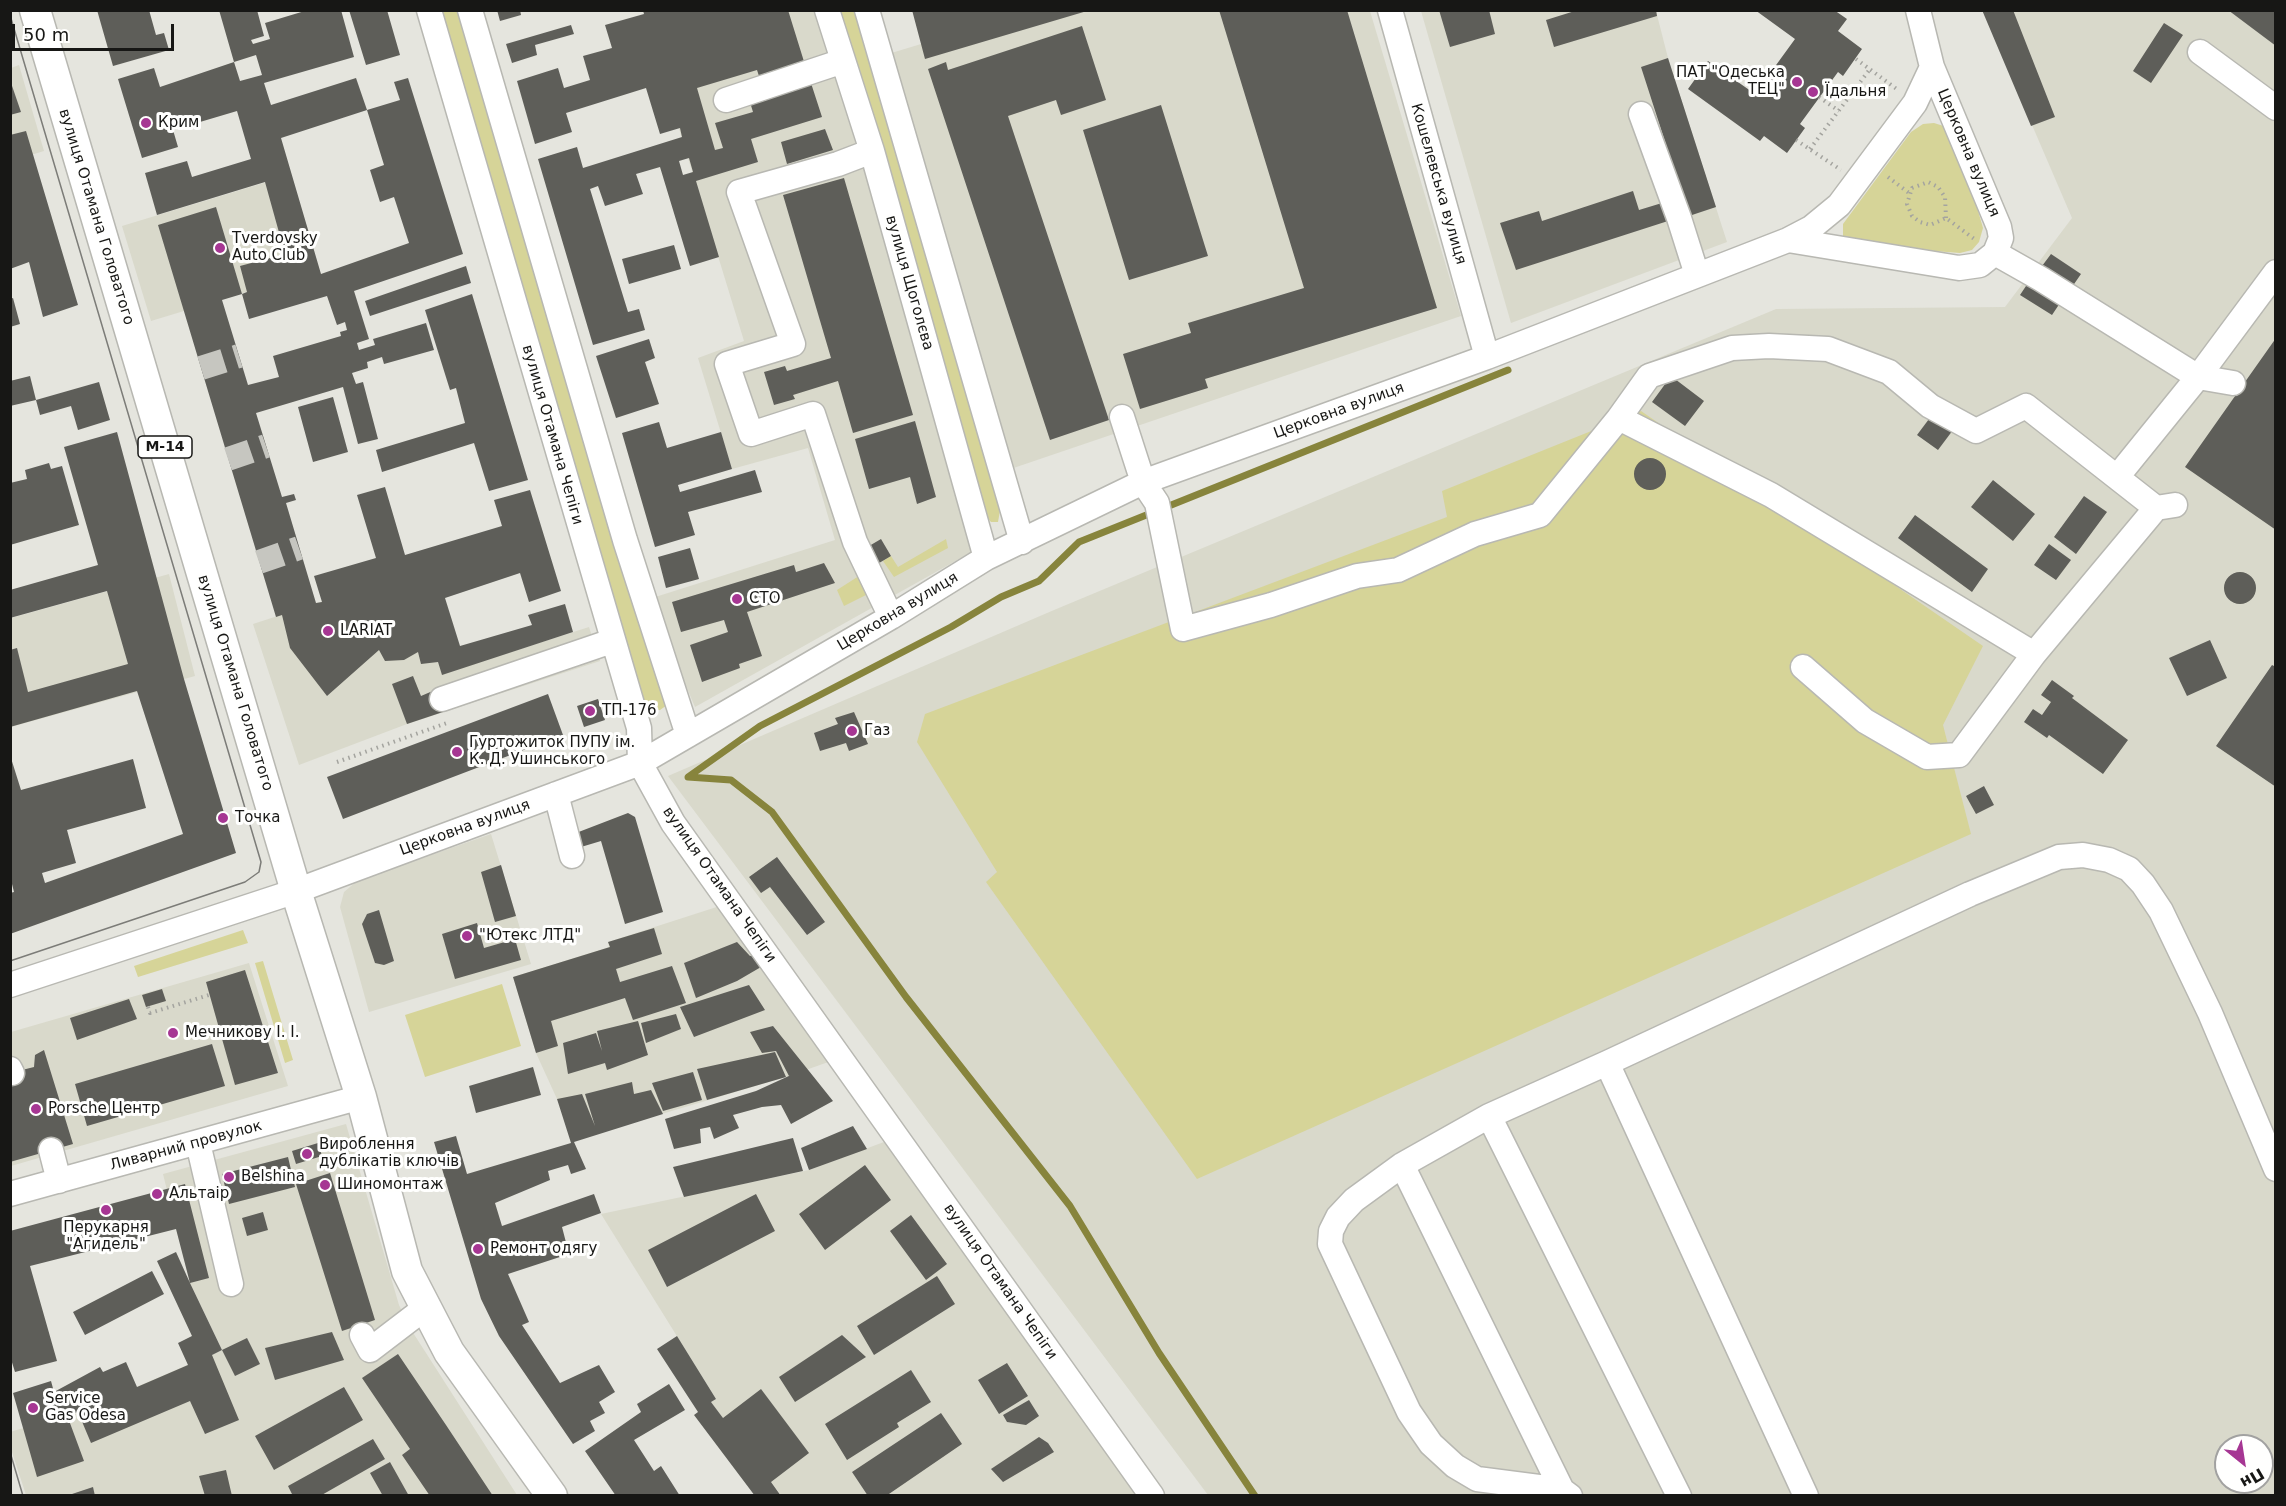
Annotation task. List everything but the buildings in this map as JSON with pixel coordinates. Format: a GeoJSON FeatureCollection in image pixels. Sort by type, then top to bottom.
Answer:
{"type":"FeatureCollection","features":[{"type":"Feature","properties":{"kind":"main road","name":"вулиця Отамана Головатого"},"geometry":{"type":"LineString","coordinates":[[35,10],[296,891],[360,1097],[407,1271],[448,1352],[552,1496]]}},
{"type":"Feature","properties":{"kind":"street","name":"вулиця Отамана Чепіги"},"geometry":{"type":"LineString","coordinates":[[429,10],[639,728],[640,763],[673,823],[1152,1496]]}},
{"type":"Feature","properties":{"kind":"street"},"geometry":{"type":"LineString","coordinates":[[470,10],[626,540],[688,735]]}},
{"type":"Feature","properties":{"kind":"street","name":"вулиця Щоголєва"},"geometry":{"type":"LineString","coordinates":[[827,10],[872,151],[986,558]]}},
{"type":"Feature","properties":{"kind":"street"},"geometry":{"type":"LineString","coordinates":[[867,10],[1022,542]]}},
{"type":"Feature","properties":{"kind":"street","name":"Кошелевська вулиця"},"geometry":{"type":"LineString","coordinates":[[1390,10],[1486,357]]}},
{"type":"Feature","properties":{"kind":"street"},"geometry":{"type":"LineString","coordinates":[[1918,10],[1932,67]]}},
{"type":"Feature","properties":{"kind":"street"},"geometry":{"type":"LineString","coordinates":[[2200,52],[2276,108]]}},
{"type":"Feature","properties":{"kind":"street"},"geometry":{"type":"LineString","coordinates":[[726,100],[843,61]]}},
{"type":"Feature","properties":{"kind":"street","name":"Церковна вулиця"},"geometry":{"type":"LineString","coordinates":[[10,985],[296,891],[640,763],[891,617],[986,558],[1143,482],[1486,357],[1788,240],[1827,216],[1864,173],[1915,103],[1932,67]]}},
{"type":"Feature","properties":{"kind":"street","name":"Церковна вулиця"},"geometry":{"type":"LineString","coordinates":[[1932,67],[1996,216],[2001,238],[1995,253]]}},
{"type":"Feature","properties":{"kind":"street"},"geometry":{"type":"LineString","coordinates":[[1641,114],[1697,275]]}},
{"type":"Feature","properties":{"kind":"street"},"geometry":{"type":"LineString","coordinates":[[872,151],[838,164],[740,192],[793,344],[727,364],[751,434],[813,414],[855,542],[891,617]]}},
{"type":"Feature","properties":{"kind":"street"},"geometry":{"type":"LineString","coordinates":[[1788,240],[1959,268],[1980,265],[1995,253],[2198,377],[2233,383]]}},
{"type":"Feature","properties":{"kind":"street"},"geometry":{"type":"LineString","coordinates":[[2117,477],[2198,377],[2276,272]]}},
{"type":"Feature","properties":{"kind":"street"},"geometry":{"type":"LineString","coordinates":[[1122,417],[1143,482],[1158,511],[1183,629],[1271,606],[1357,576],[1398,570],[1475,534],[1540,515],[1619,418],[1649,376],[1732,348],[1769,346],[1828,349],[1889,372],[1929,406],[1976,430],[2026,406],[2117,477],[2166,506],[2034,654],[1959,755],[1927,757],[1865,721],[1803,667]]}},
{"type":"Feature","properties":{"kind":"street"},"geometry":{"type":"LineString","coordinates":[[1619,418],[1772,495],[2034,654]]}},
{"type":"Feature","properties":{"kind":"street"},"geometry":{"type":"LineString","coordinates":[[442,699],[612,641]]}},
{"type":"Feature","properties":{"kind":"street"},"geometry":{"type":"LineString","coordinates":[[556,794],[572,856]]}},
{"type":"Feature","properties":{"kind":"street"},"geometry":{"type":"LineString","coordinates":[[1566,1493],[1477,1479],[1455,1466],[1431,1444],[1409,1412],[1330,1244],[1331,1231],[1338,1217],[1354,1200],[1402,1165],[1489,1116],[1607,1064],[1970,894],[2060,857],[2083,855],[2109,860],[2129,869],[2161,911],[2210,1013],[2276,1169]]}},
{"type":"Feature","properties":{"kind":"street"},"geometry":{"type":"LineString","coordinates":[[1607,1064],[1806,1496]]}},
{"type":"Feature","properties":{"kind":"street","name":"Ливарний провулок"},"geometry":{"type":"LineString","coordinates":[[10,1194],[360,1097]]}},
{"type":"Feature","properties":{"kind":"street"},"geometry":{"type":"LineString","coordinates":[[1489,1116],[1678,1496]]}},
{"type":"Feature","properties":{"kind":"street"},"geometry":{"type":"LineString","coordinates":[[198,1143],[231,1284]]}},
{"type":"Feature","properties":{"kind":"street"},"geometry":{"type":"LineString","coordinates":[[51,1150],[59,1181]]}},
{"type":"Feature","properties":{"kind":"street"},"geometry":{"type":"LineString","coordinates":[[1402,1165],[1566,1493]]}},
{"type":"Feature","properties":{"kind":"street"},"geometry":{"type":"LineString","coordinates":[[362,1335],[370,1350],[425,1308]]}},
{"type":"Feature","properties":{"kind":"path"},"geometry":{"type":"LineString","coordinates":[[1856,59],[1915,103]]}},
{"type":"Feature","properties":{"kind":"path"},"geometry":{"type":"LineString","coordinates":[[1810,149],[1870,69]]}},
{"type":"Feature","properties":{"kind":"path"},"geometry":{"type":"LineString","coordinates":[[1819,97],[1839,111]]}},
{"type":"Feature","properties":{"kind":"path"},"geometry":{"type":"LineString","coordinates":[[1796,140],[1810,149],[1909,193]]}},
{"type":"Feature","properties":{"kind":"path"},"geometry":{"type":"LineString","coordinates":[[1928,182],[1938,187],[1945,197],[1946,218],[1930,225],[1912,216],[1907,204],[1912,188],[1928,182]]}},
{"type":"Feature","properties":{"kind":"path"},"geometry":{"type":"LineString","coordinates":[[1946,218],[1995,253]]}},
{"type":"Feature","properties":{"kind":"path"},"geometry":{"type":"LineString","coordinates":[[148,1007],[150,1012],[209,995]]}},
{"type":"Feature","properties":{"kind":"shaded area"},"geometry":{"type":"Polygon","coordinates":[[[436,11],[463,11],[670,703],[660,710],[649,710],[645,703],[436,11]]]}},
{"type":"Feature","properties":{"kind":"shaded area"},"geometry":{"type":"Polygon","coordinates":[[[643,11],[816,11],[984,545],[695,707],[649,599],[835,540],[808,448],[732,469],[698,358],[744,341],[643,11]]]}},
{"type":"Feature","properties":{"kind":"shaded area"},"geometry":{"type":"Polygon","coordinates":[[[834,11],[854,11],[1001,505],[998,522],[991,522],[983,513],[834,11]]]}},
{"type":"Feature","properties":{"kind":"shaded area"},"geometry":{"type":"Polygon","coordinates":[[[1030,11],[1370,11],[1461,316],[990,476],[865,61],[1030,11]]]}},
{"type":"Feature","properties":{"kind":"shaded area"},"geometry":{"type":"Polygon","coordinates":[[[1421,11],[1656,11],[1668,58],[1727,242],[1511,323],[1421,11]]]}},
{"type":"Feature","properties":{"kind":"shaded area"},"geometry":{"type":"Polygon","coordinates":[[[1983,11],[2275,11],[2275,1495],[1208,1495],[668,776],[1054,610],[1776,309],[2005,307],[2072,218],[1983,11]]]}},
{"type":"Feature","properties":{"kind":"shaded area"},"geometry":{"type":"Polygon","coordinates":[[[19,65],[44,151],[11,161],[11,68],[19,65]]]}},
{"type":"Feature","properties":{"kind":"shaded area"},"geometry":{"type":"Polygon","coordinates":[[[1934,123],[1950,128],[1964,162],[1983,228],[1979,242],[1972,250],[1960,253],[1857,245],[1843,237],[1843,224],[1911,132],[1923,124],[1934,123]]]}},
{"type":"Feature","properties":{"kind":"shaded area","name":"Tverdovsky Auto Club"},"geometry":{"type":"Polygon","coordinates":[[[290,175],[319,270],[151,321],[122,226],[290,175]]]}},
{"type":"Feature","properties":{"kind":"shaded area"},"geometry":{"type":"Polygon","coordinates":[[[1641,411],[1983,646],[1943,725],[1971,834],[1197,1179],[986,882],[997,872],[917,742],[925,714],[1447,517],[1442,491],[1641,411]]]}},
{"type":"Feature","properties":{"kind":"shaded area"},"geometry":{"type":"Polygon","coordinates":[[[946,539],[948,548],[894,577],[883,561],[891,556],[898,567],[946,539]]]}},
{"type":"Feature","properties":{"kind":"shaded area"},"geometry":{"type":"Polygon","coordinates":[[[410,573],[442,674],[589,627],[600,661],[407,724],[299,765],[253,624],[410,573]]]}},
{"type":"Feature","properties":{"kind":"shaded area"},"geometry":{"type":"Polygon","coordinates":[[[169,574],[195,676],[11,727],[11,618],[169,574]]]}},
{"type":"Feature","properties":{"kind":"shaded area"},"geometry":{"type":"Polygon","coordinates":[[[862,574],[870,593],[844,606],[837,590],[862,574]]]}},
{"type":"Feature","properties":{"kind":"shaded area"},"geometry":{"type":"Polygon","coordinates":[[[491,834],[531,964],[369,1012],[340,907],[344,892],[357,881],[491,834]]]}},
{"type":"Feature","properties":{"kind":"shaded area"},"geometry":{"type":"Polygon","coordinates":[[[726,904],[848,1055],[789,1076],[598,1133],[557,1099],[536,1053],[513,977],[609,947],[608,942],[726,904]]]}},
{"type":"Feature","properties":{"kind":"shaded area"},"geometry":{"type":"Polygon","coordinates":[[[243,930],[248,943],[138,977],[134,966],[243,930]]]}},
{"type":"Feature","properties":{"kind":"shaded area"},"geometry":{"type":"Polygon","coordinates":[[[263,961],[293,1060],[285,1063],[255,963],[263,961]]]}},
{"type":"Feature","properties":{"kind":"shaded area"},"geometry":{"type":"Polygon","coordinates":[[[249,963],[288,1086],[11,1166],[11,1032],[249,963]]]}},
{"type":"Feature","properties":{"kind":"shaded area"},"geometry":{"type":"Polygon","coordinates":[[[502,984],[521,1046],[425,1077],[405,1015],[502,984]]]}},
{"type":"Feature","properties":{"kind":"shaded area"},"geometry":{"type":"Polygon","coordinates":[[[346,1124],[399,1305],[410,1328],[517,1495],[26,1495],[11,1449],[10,1432],[78,1412],[222,1350],[190,1283],[163,1174],[346,1124]]]}},
{"type":"Feature","properties":{"kind":"shaded area"},"geometry":{"type":"Polygon","coordinates":[[[900,1136],[1148,1496],[781,1495],[711,1402],[716,1399],[601,1214],[809,1170],[900,1136]]]}},
{"type":"Feature","properties":{"kind":"waterway"},"geometry":{"type":"LineString","coordinates":[[1255,1496],[1159,1353],[1070,1206],[906,997],[772,812],[731,780],[688,777],[760,726],[951,627],[1001,597],[1039,581],[1079,542],[1508,370]]}},
{"type":"Feature","properties":{"kind":"tunnel"},"geometry":{"type":"LineString","coordinates":[[201,368],[239,356]]}},
{"type":"Feature","properties":{"kind":"tunnel"},"geometry":{"type":"LineString","coordinates":[[228,459],[266,446]]}},
{"type":"Feature","properties":{"kind":"tunnel"},"geometry":{"type":"LineString","coordinates":[[259,562],[299,548]]}},
{"type":"Feature","properties":{"kind":"tram line"},"geometry":{"type":"LineString","coordinates":[[10,15],[261,862],[259,872],[245,882],[10,961]]}},
{"type":"Feature","properties":{"kind":"tram line"},"geometry":{"type":"LineString","coordinates":[[10,1452],[23,1496]]}},
{"type":"Feature","properties":{"kind":"place","name":"ПАТ \"Одеська ТЕЦ\""},"geometry":{"type":"Point","coordinates":[1797,82]}},
{"type":"Feature","properties":{"kind":"place","name":"Їдальня"},"geometry":{"type":"Point","coordinates":[1813,92]}},
{"type":"Feature","properties":{"kind":"place","name":"Крим"},"geometry":{"type":"Point","coordinates":[146,123]}},
{"type":"Feature","properties":{"kind":"place","name":"Tverdovsky Auto Club"},"geometry":{"type":"Point","coordinates":[220,248]}},
{"type":"Feature","properties":{"kind":"place","name":"СТО"},"geometry":{"type":"Point","coordinates":[737,599]}},
{"type":"Feature","properties":{"kind":"place","name":"LARIAT"},"geometry":{"type":"Point","coordinates":[328,631]}},
{"type":"Feature","properties":{"kind":"place","name":"ТП-176"},"geometry":{"type":"Point","coordinates":[590,711]}},
{"type":"Feature","properties":{"kind":"place","name":"Газ"},"geometry":{"type":"Point","coordinates":[852,731]}},
{"type":"Feature","properties":{"kind":"place","name":"Гуртожиток ПУПУ ім. К. Д. Ушинського"},"geometry":{"type":"Point","coordinates":[457,752]}},
{"type":"Feature","properties":{"kind":"place","name":"Точка"},"geometry":{"type":"Point","coordinates":[223,818]}},
{"type":"Feature","properties":{"kind":"place","name":"\"Ютекс ЛТД\""},"geometry":{"type":"Point","coordinates":[467,936]}},
{"type":"Feature","properties":{"kind":"place","name":"Мечникову І. І."},"geometry":{"type":"Point","coordinates":[173,1033]}},
{"type":"Feature","properties":{"kind":"place","name":"Porsche Центр"},"geometry":{"type":"Point","coordinates":[36,1109]}},
{"type":"Feature","properties":{"kind":"place","name":"Вироблення дублікатів ключів"},"geometry":{"type":"Point","coordinates":[307,1154]}},
{"type":"Feature","properties":{"kind":"place","name":"Belshina"},"geometry":{"type":"Point","coordinates":[229,1177]}},
{"type":"Feature","properties":{"kind":"place","name":"Шиномонтаж"},"geometry":{"type":"Point","coordinates":[325,1185]}},
{"type":"Feature","properties":{"kind":"place","name":"Альтаір"},"geometry":{"type":"Point","coordinates":[157,1194]}},
{"type":"Feature","properties":{"kind":"place","name":"Перукарня \"Агидель\""},"geometry":{"type":"Point","coordinates":[106,1210]}},
{"type":"Feature","properties":{"kind":"place","name":"Ремонт одягу"},"geometry":{"type":"Point","coordinates":[478,1249]}},
{"type":"Feature","properties":{"kind":"place","name":"Service Gas Odesa"},"geometry":{"type":"Point","coordinates":[33,1408]}}]}
